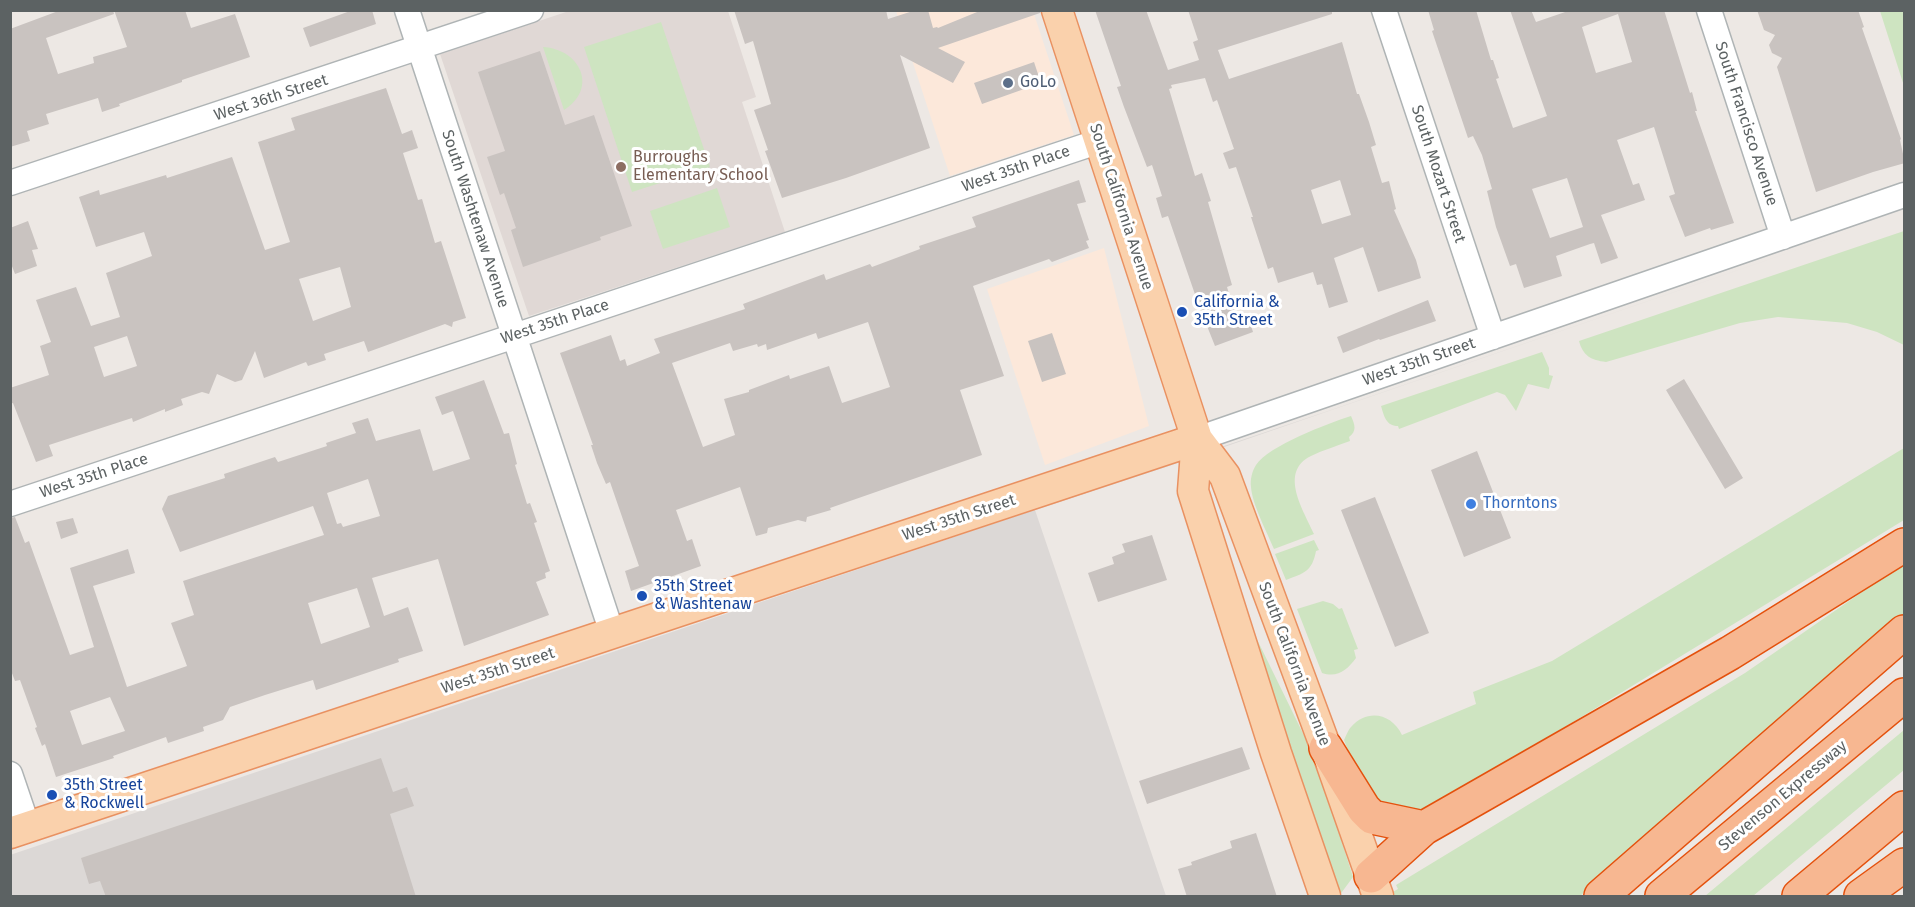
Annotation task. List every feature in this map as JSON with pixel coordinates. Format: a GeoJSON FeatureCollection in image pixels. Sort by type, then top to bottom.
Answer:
{"type":"FeatureCollection","features":[{"type":"Feature","properties":{"kind":"highway"},"geometry":{"type":"LineString","coordinates":[[1367,890],[1424,828],[1730,653],[1905,545]]}},
{"type":"Feature","properties":{"kind":"highway"},"geometry":{"type":"LineString","coordinates":[[1601,897],[1905,632]]}},
{"type":"Feature","properties":{"kind":"highway","name":"Stevenson Expressway"},"geometry":{"type":"LineString","coordinates":[[1662,897],[1905,695]]}},
{"type":"Feature","properties":{"kind":"highway"},"geometry":{"type":"LineString","coordinates":[[1326,748],[1364,809],[1372,817],[1424,828]]}},
{"type":"Feature","properties":{"kind":"highway"},"geometry":{"type":"LineString","coordinates":[[1799,897],[1905,808]]}},
{"type":"Feature","properties":{"kind":"highway"},"geometry":{"type":"LineString","coordinates":[[1861,897],[1905,865]]}},
{"type":"Feature","properties":{"kind":"main road","name":"South California Avenue"},"geometry":{"type":"LineString","coordinates":[[1057,10],[1197,439],[1225,476],[1326,748],[1367,890]]}},
{"type":"Feature","properties":{"kind":"main road","name":"South California Avenue"},"geometry":{"type":"LineString","coordinates":[[1197,439],[1193,491],[1276,753],[1325,897]]}},
{"type":"Feature","properties":{"kind":"main road","name":"West 35th Street"},"geometry":{"type":"LineString","coordinates":[[19,830],[1197,439]]}},
{"type":"Feature","properties":{"kind":"street","name":"South Washtenaw Avenue"},"geometry":{"type":"LineString","coordinates":[[407,10],[612,633]]}},
{"type":"Feature","properties":{"kind":"street","name":"West 36th Street"},"geometry":{"type":"LineString","coordinates":[[10,183],[531,10]]}},
{"type":"Feature","properties":{"kind":"street","name":"South Mozart Street"},"geometry":{"type":"LineString","coordinates":[[1384,10],[1493,337]]}},
{"type":"Feature","properties":{"kind":"street","name":"South Francisco Avenue"},"geometry":{"type":"LineString","coordinates":[[1709,10],[1783,237]]}},
{"type":"Feature","properties":{"kind":"street","name":"West 35th Place"},"geometry":{"type":"LineString","coordinates":[[10,504],[1100,141]]}},
{"type":"Feature","properties":{"kind":"street","name":"West 35th Street"},"geometry":{"type":"LineString","coordinates":[[1197,439],[1905,195]]}},
{"type":"Feature","properties":{"kind":"street"},"geometry":{"type":"LineString","coordinates":[[10,774],[19,830]]}},
{"type":"Feature","properties":{"kind":"shaded area","name":"Burroughs Elementary School"},"geometry":{"type":"Polygon","coordinates":[[[569,11],[728,11],[756,97],[742,102],[785,232],[529,316],[440,54],[569,11]]]}},
{"type":"Feature","properties":{"kind":"shaded area"},"geometry":{"type":"Polygon","coordinates":[[[896,11],[1033,11],[1074,135],[950,176],[896,11]]]}},
{"type":"Feature","properties":{"kind":"shaded area"},"geometry":{"type":"Polygon","coordinates":[[[1904,213],[1166,467],[1035,510],[1166,896],[11,896],[10,855],[1331,410],[1904,213]]]}},
{"type":"Feature","properties":{"kind":"shaded area"},"geometry":{"type":"Polygon","coordinates":[[[1104,248],[1149,426],[1045,465],[987,289],[1104,248]]]}},
{"type":"Feature","properties":{"kind":"green space"},"geometry":{"type":"Polygon","coordinates":[[[1880,11],[1904,11],[1904,86],[1880,11]]]}},
{"type":"Feature","properties":{"kind":"green space"},"geometry":{"type":"Polygon","coordinates":[[[661,22],[710,167],[632,192],[584,47],[661,22]]]}},
{"type":"Feature","properties":{"kind":"green space"},"geometry":{"type":"Polygon","coordinates":[[[543,47],[556,49],[567,55],[580,71],[581,91],[575,101],[564,110],[543,47]]]}},
{"type":"Feature","properties":{"kind":"green space"},"geometry":{"type":"Polygon","coordinates":[[[717,188],[730,227],[663,249],[650,211],[717,188]]]}},
{"type":"Feature","properties":{"kind":"green space"},"geometry":{"type":"Polygon","coordinates":[[[1904,231],[1904,345],[1877,332],[1847,323],[1778,317],[1740,323],[1606,362],[1588,356],[1579,341],[1904,231]]]}},
{"type":"Feature","properties":{"kind":"green space"},"geometry":{"type":"Polygon","coordinates":[[[1542,352],[1549,368],[1549,375],[1553,376],[1549,389],[1528,384],[1516,411],[1505,395],[1497,392],[1399,429],[1398,426],[1388,422],[1385,417],[1381,406],[1542,352]]]}},
{"type":"Feature","properties":{"kind":"green space"},"geometry":{"type":"Polygon","coordinates":[[[1351,416],[1354,428],[1349,437],[1350,441],[1311,456],[1301,463],[1296,472],[1296,492],[1314,534],[1274,549],[1252,494],[1251,481],[1255,467],[1273,450],[1286,443],[1351,416]]]}},
{"type":"Feature","properties":{"kind":"green space"},"geometry":{"type":"Polygon","coordinates":[[[1904,448],[1904,520],[1424,813],[1376,810],[1356,771],[1344,740],[1350,728],[1358,721],[1372,716],[1386,718],[1398,728],[1402,735],[1476,704],[1473,692],[1552,661],[1904,448]]]}},
{"type":"Feature","properties":{"kind":"green space"},"geometry":{"type":"Polygon","coordinates":[[[1314,540],[1319,550],[1316,551],[1309,568],[1286,580],[1275,554],[1314,540]]]}},
{"type":"Feature","properties":{"kind":"green space"},"geometry":{"type":"Polygon","coordinates":[[[1904,563],[1904,614],[1580,896],[1392,896],[1391,893],[1398,889],[1396,885],[1745,673],[1904,563]]]}},
{"type":"Feature","properties":{"kind":"green space"},"geometry":{"type":"Polygon","coordinates":[[[1323,601],[1339,609],[1342,608],[1358,649],[1354,650],[1356,658],[1337,674],[1322,673],[1297,609],[1323,601]]]}},
{"type":"Feature","properties":{"kind":"green space"},"geometry":{"type":"Polygon","coordinates":[[[1249,623],[1315,758],[1353,877],[1339,896],[1336,896],[1249,623]]]}},
{"type":"Feature","properties":{"kind":"green space"},"geometry":{"type":"Polygon","coordinates":[[[1904,730],[1904,770],[1753,896],[1705,896],[1904,730]]]}},
{"type":"Feature","properties":{"kind":"building"},"geometry":{"type":"Polygon","coordinates":[[[61,10],[113,10],[114,14],[46,38],[58,74],[94,63],[93,57],[127,47],[114,10],[185,10],[191,28],[235,14],[250,57],[182,80],[182,82],[102,112],[98,98],[46,114],[49,124],[27,131],[30,141],[10,147],[10,29],[61,10]]]}},
{"type":"Feature","properties":{"kind":"building"},"geometry":{"type":"Polygon","coordinates":[[[353,10],[372,10],[376,24],[310,47],[303,28],[353,10]]]}},
{"type":"Feature","properties":{"kind":"building"},"geometry":{"type":"Polygon","coordinates":[[[734,10],[886,10],[888,19],[916,10],[928,10],[933,28],[982,10],[1040,10],[1040,13],[938,48],[965,62],[953,83],[900,55],[930,148],[782,198],[765,151],[768,150],[754,110],[771,104],[753,41],[745,44],[734,10]]]}},
{"type":"Feature","properties":{"kind":"building"},"geometry":{"type":"Polygon","coordinates":[[[1095,10],[1146,10],[1168,70],[1199,60],[1193,42],[1198,40],[1188,10],[1332,10],[1332,14],[1218,50],[1229,79],[1342,42],[1357,94],[1359,94],[1376,145],[1371,147],[1382,183],[1389,181],[1396,209],[1394,210],[1416,260],[1421,278],[1378,292],[1363,247],[1334,258],[1348,302],[1329,308],[1322,284],[1317,285],[1313,272],[1278,283],[1273,267],[1268,269],[1236,167],[1229,169],[1223,153],[1234,149],[1217,100],[1213,102],[1205,78],[1171,85],[1172,88],[1169,89],[1195,176],[1202,173],[1211,201],[1208,202],[1232,285],[1227,287],[1236,317],[1247,313],[1253,332],[1215,346],[1168,216],[1162,218],[1156,198],[1162,196],[1152,165],[1147,167],[1124,107],[1117,87],[1121,86],[1095,10]],[[1340,180],[1311,190],[1322,224],[1351,215],[1340,180]]]}},
{"type":"Feature","properties":{"kind":"building"},"geometry":{"type":"Polygon","coordinates":[[[1428,10],[1476,10],[1513,128],[1547,116],[1510,10],[1531,10],[1536,22],[1571,10],[1664,10],[1690,93],[1692,92],[1697,111],[1695,111],[1734,223],[1685,237],[1669,196],[1675,194],[1654,127],[1617,140],[1633,185],[1639,183],[1645,200],[1601,215],[1618,258],[1601,264],[1594,243],[1590,244],[1556,256],[1562,276],[1524,288],[1516,264],[1510,266],[1496,227],[1487,191],[1492,189],[1482,155],[1473,136],[1468,138],[1432,31],[1434,30],[1428,10]],[[1618,14],[1582,27],[1596,73],[1632,62],[1618,14]],[[1567,178],[1532,189],[1550,238],[1583,227],[1567,178]]]}},
{"type":"Feature","properties":{"kind":"building"},"geometry":{"type":"Polygon","coordinates":[[[1757,10],[1858,10],[1864,27],[1862,28],[1901,139],[1905,163],[1816,192],[1777,67],[1782,58],[1772,53],[1769,45],[1775,35],[1764,30],[1757,10]]]}},
{"type":"Feature","properties":{"kind":"building"},"geometry":{"type":"Polygon","coordinates":[[[540,51],[565,125],[594,115],[632,226],[600,237],[601,240],[523,267],[511,230],[516,228],[504,193],[500,195],[487,157],[505,151],[478,72],[540,51]]]}},
{"type":"Feature","properties":{"kind":"building","name":"GoLo"},"geometry":{"type":"Polygon","coordinates":[[[1034,62],[1041,83],[982,104],[974,83],[1034,62]]]}},
{"type":"Feature","properties":{"kind":"building"},"geometry":{"type":"Polygon","coordinates":[[[386,88],[402,134],[412,130],[418,148],[403,153],[418,200],[422,199],[435,243],[441,241],[466,318],[453,322],[452,327],[445,324],[368,352],[364,341],[324,354],[326,360],[308,366],[306,362],[264,378],[255,351],[242,380],[235,382],[217,374],[209,394],[202,392],[181,399],[183,405],[165,412],[165,409],[133,422],[132,418],[49,445],[53,456],[36,462],[13,403],[10,404],[10,388],[49,375],[40,346],[51,342],[36,300],[76,287],[91,326],[120,317],[106,273],[152,256],[144,232],[96,247],[79,197],[99,190],[100,195],[166,175],[167,178],[232,157],[265,250],[290,242],[258,142],[295,130],[291,118],[386,88]],[[340,267],[299,279],[313,321],[351,307],[340,267]],[[127,336],[94,347],[104,377],[137,366],[127,336]]]}},
{"type":"Feature","properties":{"kind":"building"},"geometry":{"type":"Polygon","coordinates":[[[1079,180],[1086,202],[1077,204],[1089,240],[1086,241],[1089,248],[1052,262],[1049,259],[973,286],[1004,376],[960,390],[982,455],[830,508],[831,510],[807,517],[806,522],[798,520],[768,528],[767,533],[756,536],[740,487],[676,510],[687,541],[692,539],[701,566],[631,591],[625,571],[639,566],[610,482],[606,484],[597,463],[591,445],[593,445],[560,353],[611,335],[620,361],[625,359],[627,366],[660,353],[654,339],[745,309],[743,304],[824,274],[826,280],[870,264],[872,267],[920,249],[919,246],[976,227],[972,217],[1079,180]],[[868,322],[818,339],[816,333],[767,350],[766,344],[758,347],[757,344],[733,351],[730,343],[672,363],[703,447],[735,435],[724,399],[749,392],[749,390],[789,375],[790,379],[829,366],[842,403],[890,387],[868,322]]]}},
{"type":"Feature","properties":{"kind":"building"},"geometry":{"type":"Polygon","coordinates":[[[28,221],[38,249],[32,250],[37,266],[15,274],[10,261],[10,228],[28,221]]]}},
{"type":"Feature","properties":{"kind":"building"},"geometry":{"type":"Polygon","coordinates":[[[1428,300],[1436,321],[1343,353],[1337,337],[1428,300]]]}},
{"type":"Feature","properties":{"kind":"building"},"geometry":{"type":"Polygon","coordinates":[[[1052,333],[1066,374],[1042,382],[1028,341],[1052,333]]]}},
{"type":"Feature","properties":{"kind":"building"},"geometry":{"type":"Polygon","coordinates":[[[1684,379],[1743,478],[1725,489],[1666,390],[1684,379]]]}},
{"type":"Feature","properties":{"kind":"building"},"geometry":{"type":"Polygon","coordinates":[[[484,380],[504,434],[509,433],[517,464],[515,465],[527,504],[530,503],[537,522],[534,523],[550,571],[545,573],[546,578],[536,582],[549,615],[464,646],[438,559],[372,578],[384,616],[408,607],[423,651],[398,659],[399,662],[316,690],[313,680],[230,707],[223,720],[203,727],[204,731],[168,743],[166,737],[113,756],[114,758],[56,777],[45,744],[42,746],[35,728],[37,727],[20,680],[15,681],[10,668],[10,518],[15,517],[25,543],[29,541],[70,655],[94,647],[70,568],[128,549],[135,573],[93,586],[127,687],[187,666],[171,623],[194,615],[183,581],[324,535],[313,506],[180,552],[162,509],[168,496],[225,478],[224,474],[275,457],[278,462],[327,446],[326,443],[356,433],[352,423],[368,418],[376,441],[420,429],[433,471],[470,459],[453,411],[442,415],[435,397],[484,380]],[[368,479],[327,493],[337,524],[341,523],[343,527],[380,516],[368,479]],[[357,588],[308,603],[321,644],[370,627],[357,588]],[[110,697],[70,711],[82,745],[125,731],[110,697]]]}},
{"type":"Feature","properties":{"kind":"building","name":"Thorntons"},"geometry":{"type":"Polygon","coordinates":[[[1477,451],[1511,538],[1464,557],[1431,470],[1477,451]]]}},
{"type":"Feature","properties":{"kind":"building"},"geometry":{"type":"Polygon","coordinates":[[[1375,497],[1429,633],[1395,647],[1341,510],[1375,497]]]}},
{"type":"Feature","properties":{"kind":"building"},"geometry":{"type":"Polygon","coordinates":[[[73,518],[78,533],[61,539],[56,522],[73,518]]]}},
{"type":"Feature","properties":{"kind":"building"},"geometry":{"type":"Polygon","coordinates":[[[1152,535],[1167,580],[1098,602],[1088,573],[1114,564],[1112,557],[1125,552],[1122,544],[1152,535]]]}},
{"type":"Feature","properties":{"kind":"building"},"geometry":{"type":"Polygon","coordinates":[[[1242,747],[1250,769],[1147,804],[1139,781],[1242,747]]]}},
{"type":"Feature","properties":{"kind":"building"},"geometry":{"type":"Polygon","coordinates":[[[381,758],[393,792],[407,787],[414,806],[390,814],[416,897],[106,897],[100,881],[89,884],[81,858],[381,758]]]}},
{"type":"Feature","properties":{"kind":"building"},"geometry":{"type":"Polygon","coordinates":[[[1256,833],[1277,897],[1187,897],[1178,869],[1192,865],[1191,862],[1232,848],[1230,841],[1256,833]]]}},
{"type":"Feature","properties":{"kind":"place","name":"GoLo"},"geometry":{"type":"Point","coordinates":[1008,83]}},
{"type":"Feature","properties":{"kind":"place","name":"Burroughs Elementary School"},"geometry":{"type":"Point","coordinates":[621,167]}},
{"type":"Feature","properties":{"kind":"place","name":"California & 35th Street"},"geometry":{"type":"Point","coordinates":[1182,312]}},
{"type":"Feature","properties":{"kind":"place","name":"Thorntons"},"geometry":{"type":"Point","coordinates":[1471,504]}},
{"type":"Feature","properties":{"kind":"place","name":"35th Street & Washtenaw"},"geometry":{"type":"Point","coordinates":[642,596]}},
{"type":"Feature","properties":{"kind":"place","name":"35th Street & Rockwell"},"geometry":{"type":"Point","coordinates":[52,795]}}]}
